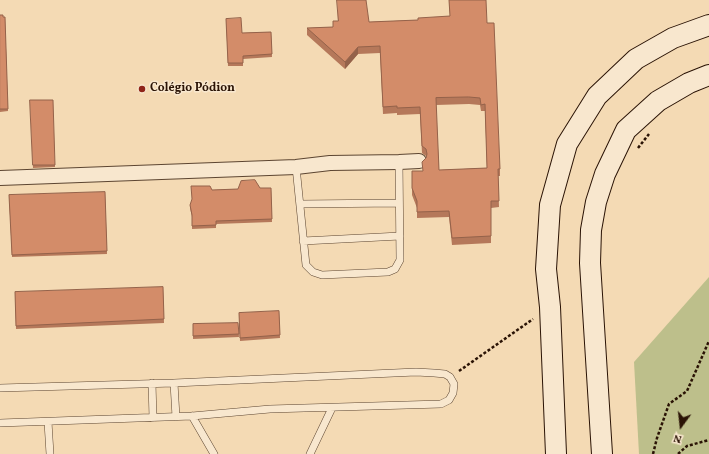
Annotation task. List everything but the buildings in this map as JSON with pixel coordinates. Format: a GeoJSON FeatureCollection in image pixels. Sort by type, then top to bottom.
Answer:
{"type":"FeatureCollection","features":[{"type":"Feature","properties":{"kind":"street"},"geometry":{"type":"LineString","coordinates":[[556,454],[550,307],[546,269],[550,205],[567,144],[598,96],[636,59],[673,38],[709,25]]}},
{"type":"Feature","properties":{"kind":"street"},"geometry":{"type":"LineString","coordinates":[[602,454],[590,263],[591,230],[596,202],[605,174],[626,130],[658,101],[689,83],[709,76]]}},
{"type":"Feature","properties":{"kind":"street"},"geometry":{"type":"LineString","coordinates":[[0,178],[296,167],[330,163],[399,162],[419,160]]}},
{"type":"Feature","properties":{"kind":"lane"},"geometry":{"type":"LineString","coordinates":[[296,167],[306,265],[313,272],[322,275],[388,272],[395,269],[400,260],[399,162]]}},
{"type":"Feature","properties":{"kind":"lane"},"geometry":{"type":"LineString","coordinates":[[300,204],[399,203]]}},
{"type":"Feature","properties":{"kind":"lane"},"geometry":{"type":"LineString","coordinates":[[303,241],[400,236]]}},
{"type":"Feature","properties":{"kind":"lane"},"geometry":{"type":"LineString","coordinates":[[0,388],[174,383],[416,372],[434,373],[450,377],[454,384],[453,393],[449,400],[441,404],[426,406],[370,405],[332,408],[270,409],[176,417],[0,423]]}},
{"type":"Feature","properties":{"kind":"lane"},"geometry":{"type":"LineString","coordinates":[[152,383],[153,418]]}},
{"type":"Feature","properties":{"kind":"lane"},"geometry":{"type":"LineString","coordinates":[[174,383],[176,417]]}},
{"type":"Feature","properties":{"kind":"lane"},"geometry":{"type":"LineString","coordinates":[[310,454],[332,408]]}},
{"type":"Feature","properties":{"kind":"lane"},"geometry":{"type":"LineString","coordinates":[[192,416],[214,454]]}},
{"type":"Feature","properties":{"kind":"lane"},"geometry":{"type":"LineString","coordinates":[[48,422],[50,454]]}},
{"type":"Feature","properties":{"kind":"path"},"geometry":{"type":"LineString","coordinates":[[638,149],[651,133]]}},
{"type":"Feature","properties":{"kind":"path"},"geometry":{"type":"LineString","coordinates":[[450,377],[550,307]]}},
{"type":"Feature","properties":{"kind":"path"},"geometry":{"type":"LineString","coordinates":[[653,454],[669,404],[687,391],[709,341]]}},
{"type":"Feature","properties":{"kind":"path"},"geometry":{"type":"LineString","coordinates":[[678,454],[687,446],[709,440]]}},
{"type":"Feature","properties":{"kind":"green space"},"geometry":{"type":"Polygon","coordinates":[[[709,277],[709,454],[639,454],[634,362],[709,277]]]}},
{"type":"Feature","properties":{"kind":"place","name":"Colégio Pódion"},"geometry":{"type":"Point","coordinates":[142,89]}}]}
